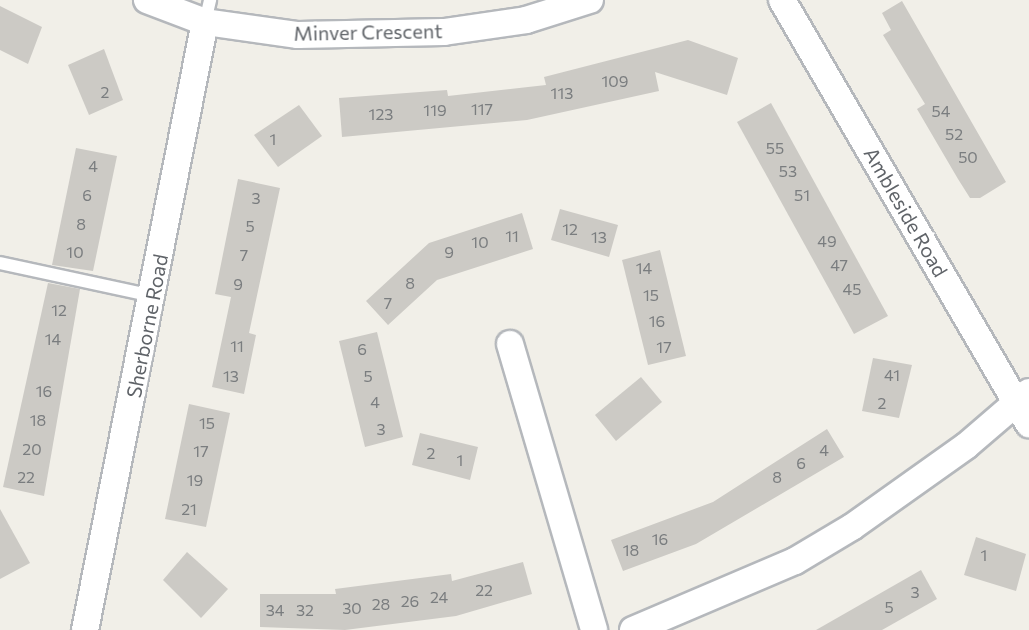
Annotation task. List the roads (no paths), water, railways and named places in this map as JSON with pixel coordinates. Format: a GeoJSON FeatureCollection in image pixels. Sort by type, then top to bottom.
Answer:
{"type":"FeatureCollection","features":[{"type":"Feature","properties":{"kind":"street","name":"Minver Crescent"},"geometry":{"type":"LineString","coordinates":[[147,0],[207,11],[298,35],[444,32],[526,20],[590,0]]}},
{"type":"Feature","properties":{"kind":"street","name":"Ambleside Road"},"geometry":{"type":"LineString","coordinates":[[782,0],[1025,407]]}},
{"type":"Feature","properties":{"kind":"street","name":"Sherborne Road"},"geometry":{"type":"LineString","coordinates":[[85,630],[207,11]]}},
{"type":"Feature","properties":{"kind":"street"},"geometry":{"type":"LineString","coordinates":[[510,344],[594,630]]}},
{"type":"Feature","properties":{"kind":"street"},"geometry":{"type":"LineString","coordinates":[[633,630],[795,561],[906,490],[1025,407]]}},
{"type":"Feature","properties":{"kind":"lane"},"geometry":{"type":"LineString","coordinates":[[0,263],[153,296]]}}]}
